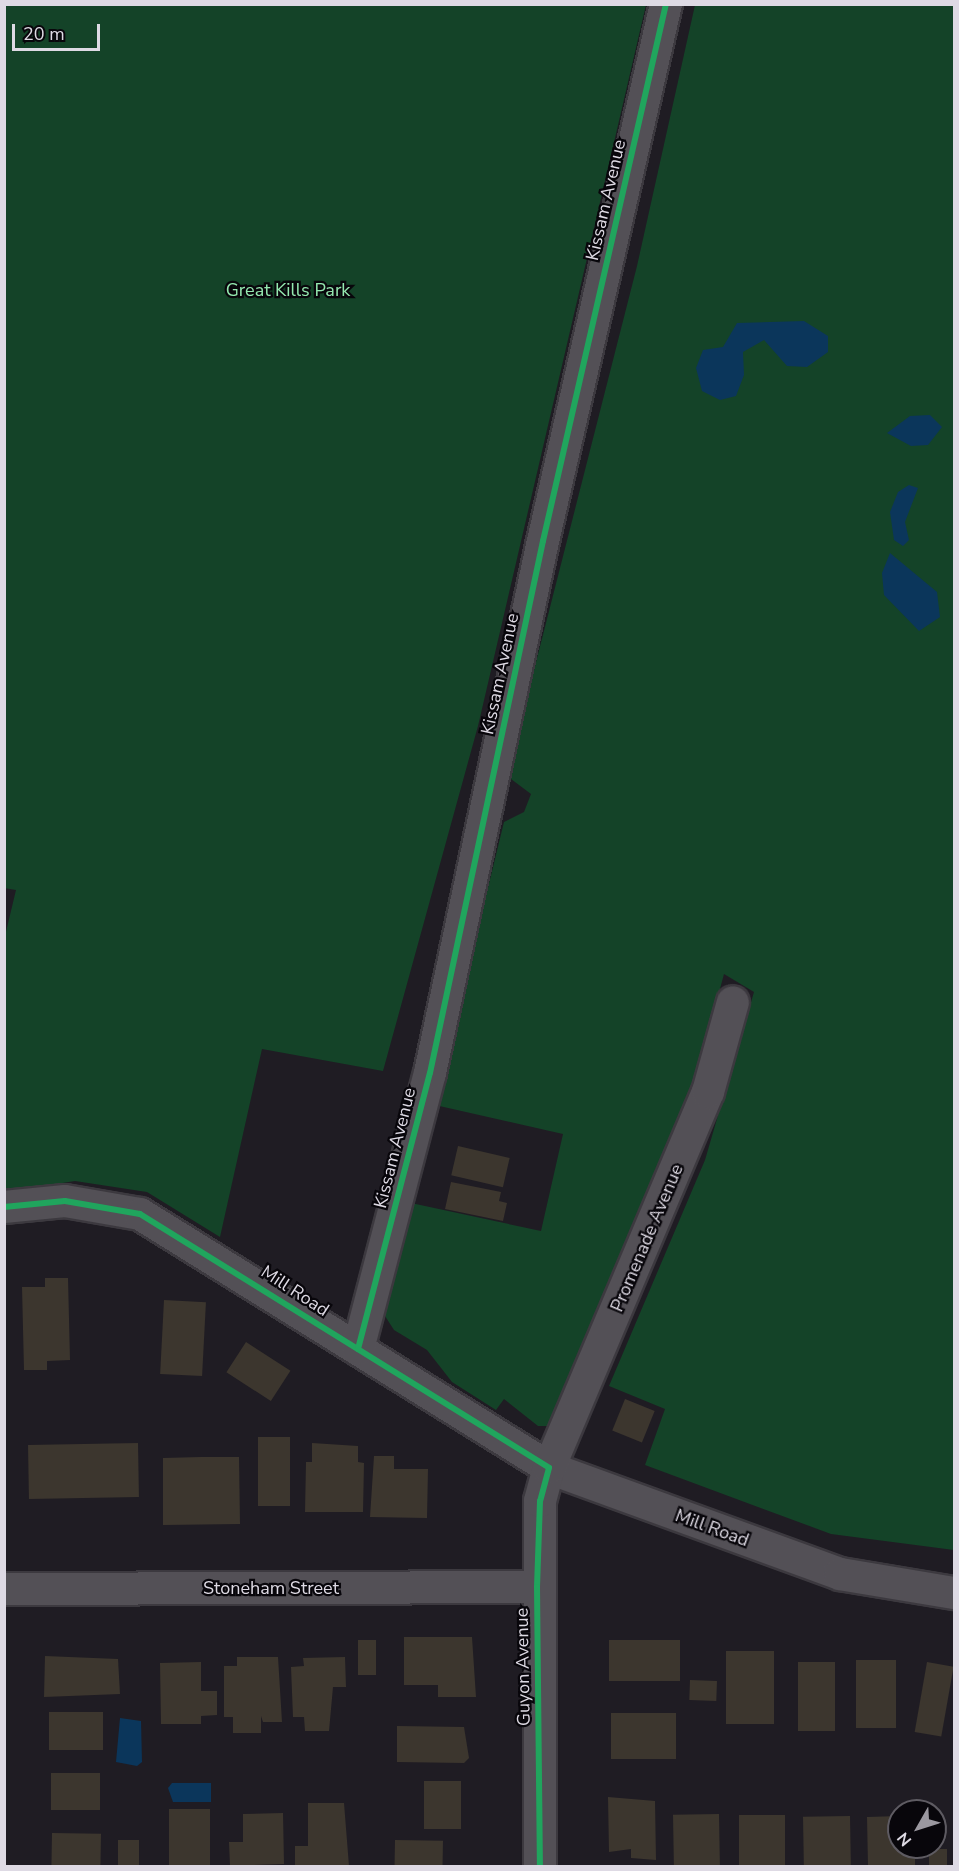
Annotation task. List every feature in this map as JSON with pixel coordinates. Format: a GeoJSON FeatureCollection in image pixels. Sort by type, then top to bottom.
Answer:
{"type":"FeatureCollection","features":[{"type":"Feature","properties":{"kind":"street","name":"Kissam Avenue"},"geometry":{"type":"LineString","coordinates":[[358,1349],[430,1073],[666,4]]}},
{"type":"Feature","properties":{"kind":"street","name":"Promenade Avenue"},"geometry":{"type":"LineString","coordinates":[[549,1468],[708,1092],[733,1002]]}},
{"type":"Feature","properties":{"kind":"street","name":"Mill Road"},"geometry":{"type":"LineString","coordinates":[[4,1207],[65,1201],[140,1214],[549,1468],[840,1574],[954,1593]]}},
{"type":"Feature","properties":{"kind":"street","name":"Guyon Avenue"},"geometry":{"type":"LineString","coordinates":[[540,1866],[537,1587],[540,1501],[549,1468]]}},
{"type":"Feature","properties":{"kind":"street","name":"Stoneham Street"},"geometry":{"type":"LineString","coordinates":[[4,1589],[537,1587]]}},
{"type":"Feature","properties":{"kind":"green space","name":"Great Kills Park"},"geometry":{"type":"Polygon","coordinates":[[[4,5],[646,5],[478,726],[383,1071],[262,1049],[220,1237],[147,1192],[75,1181],[5,1192],[4,940],[16,890],[4,888],[4,5]]]}},
{"type":"Feature","properties":{"kind":"green space"},"geometry":{"type":"Polygon","coordinates":[[[695,5],[954,5],[954,1550],[831,1534],[645,1465],[665,1409],[609,1386],[705,1160],[754,992],[724,974],[693,1089],[550,1426],[538,1426],[504,1399],[496,1410],[452,1382],[427,1350],[394,1330],[385,1316],[411,1203],[541,1231],[563,1134],[435,1105],[504,822],[524,812],[531,794],[507,776],[637,266],[695,5]]]}},
{"type":"Feature","properties":{"kind":"water"},"geometry":{"type":"Polygon","coordinates":[[[804,321],[828,336],[828,352],[807,367],[787,366],[764,340],[743,352],[744,375],[736,396],[720,400],[702,391],[696,368],[703,350],[723,347],[737,323],[804,321]]]}},
{"type":"Feature","properties":{"kind":"water"},"geometry":{"type":"Polygon","coordinates":[[[930,415],[942,427],[928,445],[911,446],[887,433],[910,416],[930,415]]]}},
{"type":"Feature","properties":{"kind":"water"},"geometry":{"type":"Polygon","coordinates":[[[909,485],[918,488],[905,522],[909,540],[903,546],[894,540],[890,512],[898,492],[909,485]]]}},
{"type":"Feature","properties":{"kind":"water"},"geometry":{"type":"Polygon","coordinates":[[[890,553],[937,592],[940,617],[919,631],[884,595],[882,573],[890,553]]]}},
{"type":"Feature","properties":{"kind":"water"},"geometry":{"type":"Polygon","coordinates":[[[120,1718],[141,1721],[142,1762],[137,1766],[116,1762],[120,1718]]]}},
{"type":"Feature","properties":{"kind":"water"},"geometry":{"type":"Polygon","coordinates":[[[172,1783],[211,1783],[211,1802],[173,1802],[168,1788],[172,1783]]]}},
{"type":"Feature","properties":{"kind":"building"},"geometry":{"type":"Polygon","coordinates":[[[458,1146],[510,1158],[503,1187],[451,1175],[458,1146]]]}},
{"type":"Feature","properties":{"kind":"building"},"geometry":{"type":"Polygon","coordinates":[[[451,1182],[501,1192],[499,1201],[507,1203],[503,1221],[445,1209],[451,1182]]]}},
{"type":"Feature","properties":{"kind":"building"},"geometry":{"type":"Polygon","coordinates":[[[45,1278],[68,1278],[70,1360],[47,1361],[47,1370],[24,1370],[22,1287],[45,1287],[45,1278]]]}},
{"type":"Feature","properties":{"kind":"building"},"geometry":{"type":"Polygon","coordinates":[[[164,1300],[206,1302],[202,1376],[160,1374],[164,1300]]]}},
{"type":"Feature","properties":{"kind":"building"},"geometry":{"type":"Polygon","coordinates":[[[246,1342],[290,1371],[271,1401],[226,1372],[246,1342]]]}},
{"type":"Feature","properties":{"kind":"building"},"geometry":{"type":"Polygon","coordinates":[[[625,1399],[655,1411],[642,1443],[612,1431],[625,1399]]]}},
{"type":"Feature","properties":{"kind":"building"},"geometry":{"type":"Polygon","coordinates":[[[258,1437],[290,1437],[290,1506],[258,1506],[258,1437]]]}},
{"type":"Feature","properties":{"kind":"building"},"geometry":{"type":"Polygon","coordinates":[[[138,1443],[139,1497],[29,1499],[28,1445],[138,1443]]]}},
{"type":"Feature","properties":{"kind":"building"},"geometry":{"type":"Polygon","coordinates":[[[312,1443],[358,1446],[358,1462],[364,1463],[363,1512],[305,1512],[306,1462],[312,1462],[312,1443]]]}},
{"type":"Feature","properties":{"kind":"building"},"geometry":{"type":"Polygon","coordinates":[[[374,1456],[394,1456],[394,1469],[428,1469],[427,1518],[370,1517],[374,1456]]]}},
{"type":"Feature","properties":{"kind":"building"},"geometry":{"type":"Polygon","coordinates":[[[239,1457],[240,1524],[163,1525],[163,1458],[239,1457]]]}},
{"type":"Feature","properties":{"kind":"building"},"geometry":{"type":"Polygon","coordinates":[[[404,1637],[472,1637],[476,1697],[438,1697],[438,1685],[404,1685],[404,1637]]]}},
{"type":"Feature","properties":{"kind":"building"},"geometry":{"type":"Polygon","coordinates":[[[358,1640],[376,1640],[376,1675],[358,1675],[358,1640]]]}},
{"type":"Feature","properties":{"kind":"building"},"geometry":{"type":"Polygon","coordinates":[[[609,1640],[680,1640],[680,1681],[609,1681],[609,1640]]]}},
{"type":"Feature","properties":{"kind":"building"},"geometry":{"type":"Polygon","coordinates":[[[726,1651],[774,1651],[774,1724],[726,1724],[726,1651]]]}},
{"type":"Feature","properties":{"kind":"building"},"geometry":{"type":"Polygon","coordinates":[[[45,1656],[118,1659],[120,1694],[44,1697],[45,1656]]]}},
{"type":"Feature","properties":{"kind":"building"},"geometry":{"type":"Polygon","coordinates":[[[237,1657],[278,1657],[282,1722],[263,1722],[261,1716],[261,1733],[233,1733],[233,1717],[224,1717],[224,1666],[237,1666],[237,1657]]]}},
{"type":"Feature","properties":{"kind":"building"},"geometry":{"type":"Polygon","coordinates":[[[345,1657],[346,1687],[333,1687],[329,1731],[305,1731],[304,1717],[293,1717],[291,1667],[304,1666],[303,1658],[345,1657]]]}},
{"type":"Feature","properties":{"kind":"building"},"geometry":{"type":"Polygon","coordinates":[[[856,1660],[896,1660],[896,1728],[856,1728],[856,1660]]]}},
{"type":"Feature","properties":{"kind":"building"},"geometry":{"type":"Polygon","coordinates":[[[201,1662],[201,1691],[217,1691],[217,1715],[201,1716],[201,1724],[161,1724],[160,1663],[201,1662]]]}},
{"type":"Feature","properties":{"kind":"building"},"geometry":{"type":"Polygon","coordinates":[[[798,1662],[835,1662],[835,1731],[798,1731],[798,1662]]]}},
{"type":"Feature","properties":{"kind":"building"},"geometry":{"type":"Polygon","coordinates":[[[927,1662],[954,1667],[941,1737],[915,1732],[927,1662]]]}},
{"type":"Feature","properties":{"kind":"building"},"geometry":{"type":"Polygon","coordinates":[[[690,1680],[717,1681],[716,1701],[689,1700],[690,1680]]]}},
{"type":"Feature","properties":{"kind":"building"},"geometry":{"type":"Polygon","coordinates":[[[49,1712],[103,1712],[103,1750],[49,1750],[49,1712]]]}},
{"type":"Feature","properties":{"kind":"building"},"geometry":{"type":"Polygon","coordinates":[[[611,1713],[676,1713],[676,1759],[611,1759],[611,1713]]]}},
{"type":"Feature","properties":{"kind":"building"},"geometry":{"type":"Polygon","coordinates":[[[397,1726],[464,1727],[469,1758],[464,1763],[397,1762],[397,1726]]]}},
{"type":"Feature","properties":{"kind":"building"},"geometry":{"type":"Polygon","coordinates":[[[51,1773],[100,1773],[100,1810],[51,1810],[51,1773]]]}},
{"type":"Feature","properties":{"kind":"building"},"geometry":{"type":"Polygon","coordinates":[[[424,1781],[461,1781],[461,1829],[424,1829],[424,1781]]]}},
{"type":"Feature","properties":{"kind":"building"},"geometry":{"type":"Polygon","coordinates":[[[608,1797],[655,1801],[656,1860],[631,1858],[631,1849],[609,1852],[608,1797]]]}},
{"type":"Feature","properties":{"kind":"building"},"geometry":{"type":"Polygon","coordinates":[[[308,1803],[344,1803],[349,1866],[295,1866],[295,1846],[308,1846],[308,1803]]]}},
{"type":"Feature","properties":{"kind":"building"},"geometry":{"type":"Polygon","coordinates":[[[169,1809],[210,1809],[210,1866],[169,1866],[169,1809]]]}},
{"type":"Feature","properties":{"kind":"building"},"geometry":{"type":"Polygon","coordinates":[[[283,1813],[284,1864],[230,1866],[229,1842],[243,1842],[243,1814],[283,1813]]]}},
{"type":"Feature","properties":{"kind":"building"},"geometry":{"type":"Polygon","coordinates":[[[719,1814],[720,1866],[674,1866],[673,1815],[719,1814]]]}},
{"type":"Feature","properties":{"kind":"building"},"geometry":{"type":"Polygon","coordinates":[[[739,1815],[785,1815],[785,1866],[739,1866],[739,1815]]]}},
{"type":"Feature","properties":{"kind":"building"},"geometry":{"type":"Polygon","coordinates":[[[850,1816],[851,1866],[804,1866],[803,1817],[850,1816]]]}},
{"type":"Feature","properties":{"kind":"building"},"geometry":{"type":"Polygon","coordinates":[[[887,1816],[887,1859],[915,1859],[915,1866],[868,1866],[867,1817],[887,1816]]]}},
{"type":"Feature","properties":{"kind":"building"},"geometry":{"type":"Polygon","coordinates":[[[52,1833],[101,1834],[100,1866],[51,1866],[52,1833]]]}},
{"type":"Feature","properties":{"kind":"building"},"geometry":{"type":"Polygon","coordinates":[[[118,1840],[139,1840],[139,1866],[118,1866],[118,1840]]]}},
{"type":"Feature","properties":{"kind":"building"},"geometry":{"type":"Polygon","coordinates":[[[395,1840],[443,1841],[443,1866],[395,1866],[395,1840]]]}},
{"type":"Feature","properties":{"kind":"building"},"geometry":{"type":"Polygon","coordinates":[[[929,1859],[947,1859],[947,1866],[929,1866],[929,1859]]]}},
{"type":"Feature","properties":{"kind":"cycle path"},"geometry":{"type":"LineString","coordinates":[[358,1349],[430,1073],[543,541],[666,4]]}},
{"type":"Feature","properties":{"kind":"cycle path"},"geometry":{"type":"LineString","coordinates":[[4,1207],[65,1201],[140,1214],[549,1468],[540,1501],[537,1587],[540,1866]]}}]}
